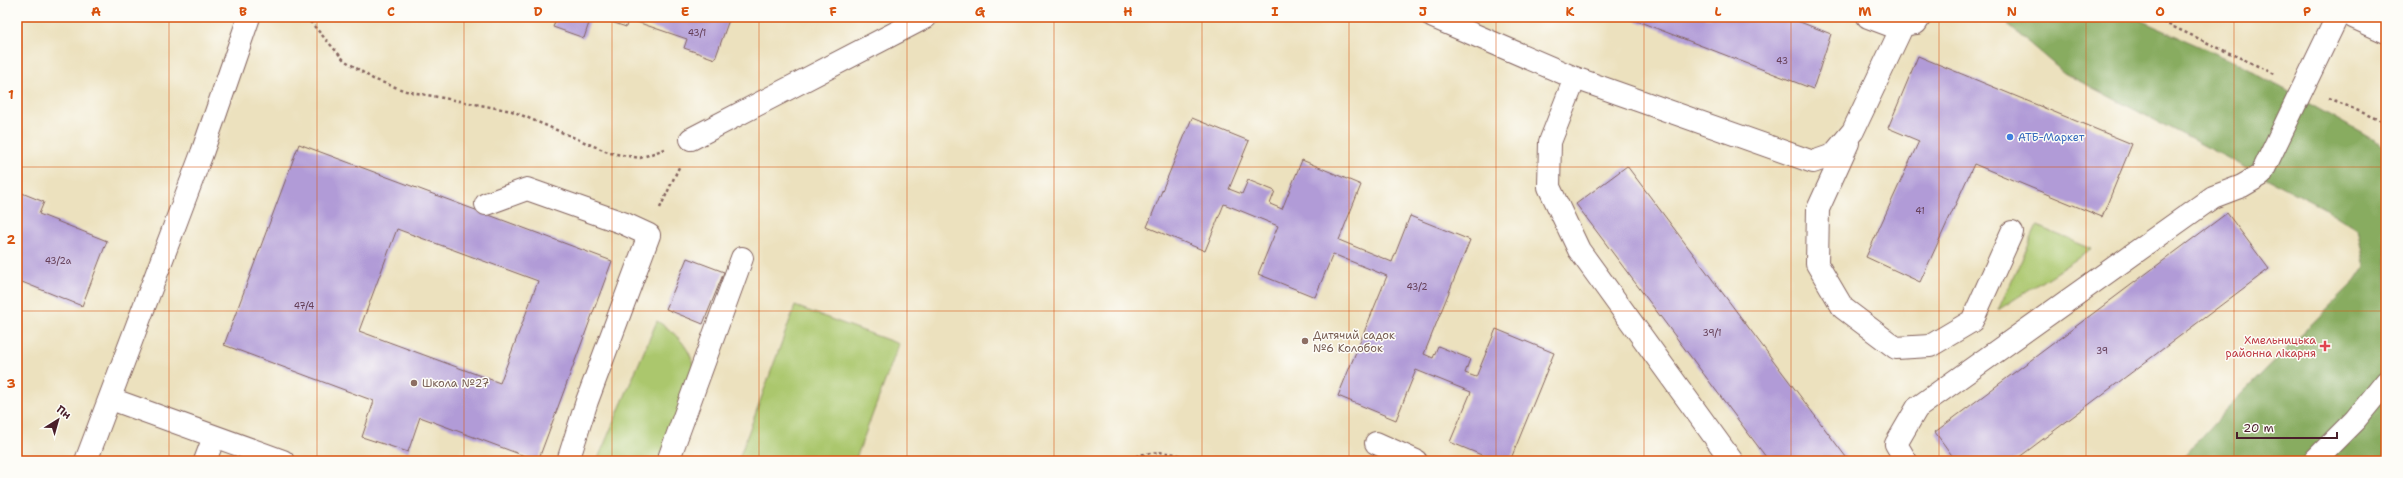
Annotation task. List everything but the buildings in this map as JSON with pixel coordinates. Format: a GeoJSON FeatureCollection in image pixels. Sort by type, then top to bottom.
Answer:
{"type":"FeatureCollection","features":[{"type":"Feature","properties":{"kind":"main road"},"geometry":{"type":"LineString","coordinates":[[86,461],[111,399],[202,153],[248,17]]}},
{"type":"Feature","properties":{"kind":"main road"},"geometry":{"type":"LineString","coordinates":[[691,139],[926,17]]}},
{"type":"Feature","properties":{"kind":"main road"},"geometry":{"type":"LineString","coordinates":[[1433,17],[1575,78],[1813,162],[1833,155],[1854,131]]}},
{"type":"Feature","properties":{"kind":"main road"},"geometry":{"type":"LineString","coordinates":[[1868,17],[1892,26],[1912,21]]}},
{"type":"Feature","properties":{"kind":"main road"},"geometry":{"type":"LineString","coordinates":[[1906,461],[1896,444],[1917,408],[2213,197],[2242,186],[2261,175],[2337,17]]}},
{"type":"Feature","properties":{"kind":"main road"},"geometry":{"type":"LineString","coordinates":[[2353,17],[2386,32]]}},
{"type":"Feature","properties":{"kind":"main road"},"geometry":{"type":"LineString","coordinates":[[1912,21],[1854,131],[1818,209],[1817,264],[1843,308],[1896,348],[1930,346],[1972,321],[2012,232]]}},
{"type":"Feature","properties":{"kind":"main road"},"geometry":{"type":"LineString","coordinates":[[1575,78],[1550,142],[1549,187],[1579,250],[1732,461]]}},
{"type":"Feature","properties":{"kind":"main road"},"geometry":{"type":"LineString","coordinates":[[486,204],[527,188],[623,223],[649,235],[589,394],[568,461]]}},
{"type":"Feature","properties":{"kind":"main road"},"geometry":{"type":"LineString","coordinates":[[668,461],[742,258]]}},
{"type":"Feature","properties":{"kind":"main road"},"geometry":{"type":"LineString","coordinates":[[2314,461],[2355,420],[2386,382]]}},
{"type":"Feature","properties":{"kind":"main road"},"geometry":{"type":"LineString","coordinates":[[111,399],[283,461]]}},
{"type":"Feature","properties":{"kind":"main road"},"geometry":{"type":"LineString","coordinates":[[205,461],[214,437]]}},
{"type":"Feature","properties":{"kind":"main road"},"geometry":{"type":"LineString","coordinates":[[1376,443],[1416,461]]}},
{"type":"Feature","properties":{"kind":"path"},"geometry":{"type":"LineString","coordinates":[[306,17],[344,60],[373,79],[406,91],[512,111],[610,153],[625,156],[640,158],[691,139]]}},
{"type":"Feature","properties":{"kind":"path"},"geometry":{"type":"LineString","coordinates":[[2152,17],[2303,87],[2386,123]]}},
{"type":"Feature","properties":{"kind":"path"},"geometry":{"type":"LineString","coordinates":[[663,202],[691,139]]}},
{"type":"Feature","properties":{"kind":"path"},"geometry":{"type":"LineString","coordinates":[[1125,461],[1137,455],[1160,452],[1179,454],[1194,461]]}},
{"type":"Feature","properties":{"kind":"green space"},"geometry":{"type":"Polygon","coordinates":[[[2008,17],[2133,17],[2235,62],[2386,147],[2386,461],[2179,461],[2228,407],[2355,281],[2365,266],[2357,229],[2322,207],[2064,73],[2009,26],[2008,17]]]}},
{"type":"Feature","properties":{"kind":"green space"},"geometry":{"type":"Polygon","coordinates":[[[2037,226],[2092,249],[1998,310],[2037,226]]]}},
{"type":"Feature","properties":{"kind":"green space"},"geometry":{"type":"Polygon","coordinates":[[[795,306],[899,344],[855,461],[738,461],[795,306]]]}},
{"type":"Feature","properties":{"kind":"green space"},"geometry":{"type":"Polygon","coordinates":[[[657,321],[670,330],[682,342],[690,356],[694,372],[693,378],[659,461],[597,461],[657,321]]]}},
{"type":"Feature","properties":{"kind":"place","name":"АТБ-Маркет"},"geometry":{"type":"Point","coordinates":[2010,137]}},
{"type":"Feature","properties":{"kind":"place","name":"Дитячий садок №6 Колобок"},"geometry":{"type":"Point","coordinates":[1305,341]}},
{"type":"Feature","properties":{"kind":"place","name":"Хмельницька районна лікарня"},"geometry":{"type":"Point","coordinates":[2325,346]}},
{"type":"Feature","properties":{"kind":"place","name":"Школа №27"},"geometry":{"type":"Point","coordinates":[414,383]}}]}
